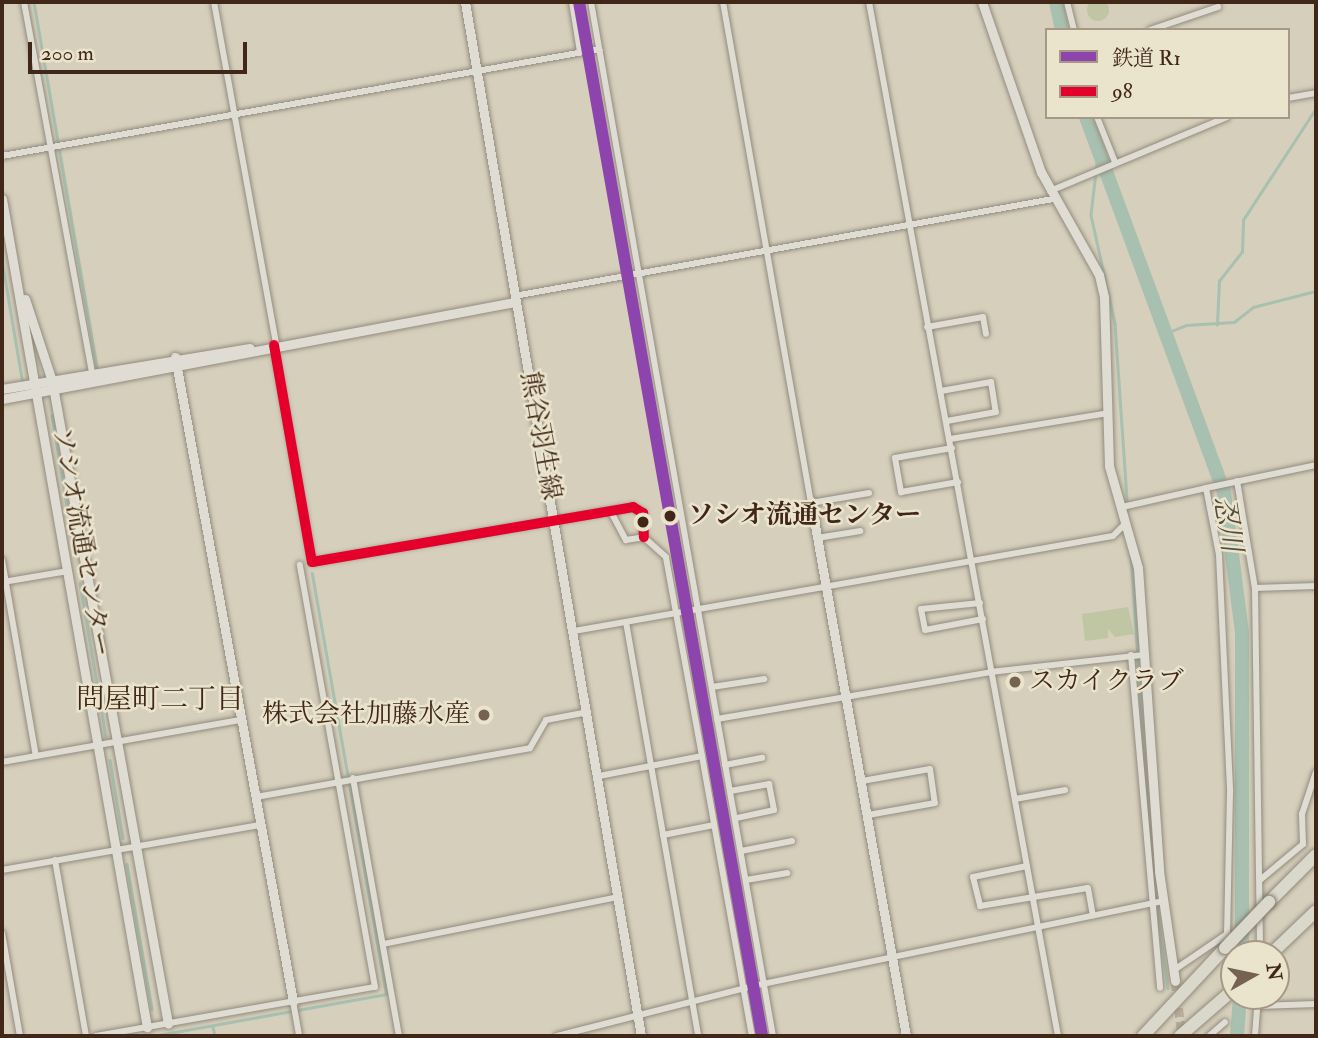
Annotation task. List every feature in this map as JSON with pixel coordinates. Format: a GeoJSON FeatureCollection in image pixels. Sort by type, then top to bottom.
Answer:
{"type":"FeatureCollection","features":[{"type":"Feature","properties":{"kind":"highway"},"geometry":{"type":"LineString","coordinates":[[1143,1036],[1316,855]]}},
{"type":"Feature","properties":{"kind":"highway"},"geometry":{"type":"LineString","coordinates":[[1286,940],[1316,911]]}},
{"type":"Feature","properties":{"kind":"highway"},"geometry":{"type":"LineString","coordinates":[[1180,1036],[1220,1002]]}},
{"type":"Feature","properties":{"kind":"street"},"geometry":{"type":"LineString","coordinates":[[24,2],[53,147],[92,374]]}},
{"type":"Feature","properties":{"kind":"street"},"geometry":{"type":"LineString","coordinates":[[214,2],[312,562],[639,508],[644,537],[666,556],[752,1036]]}},
{"type":"Feature","properties":{"kind":"street","name":"熊谷羽生線"},"geometry":{"type":"LineString","coordinates":[[465,2],[556,521],[641,1036]]}},
{"type":"Feature","properties":{"kind":"street"},"geometry":{"type":"LineString","coordinates":[[572,2],[580,52]]}},
{"type":"Feature","properties":{"kind":"street"},"geometry":{"type":"LineString","coordinates":[[591,2],[773,1036]]}},
{"type":"Feature","properties":{"kind":"street"},"geometry":{"type":"LineString","coordinates":[[723,2],[906,1036]]}},
{"type":"Feature","properties":{"kind":"street"},"geometry":{"type":"LineString","coordinates":[[869,2],[1058,1036]]}},
{"type":"Feature","properties":{"kind":"street"},"geometry":{"type":"LineString","coordinates":[[982,2],[1052,195],[1098,275],[1106,314],[1109,466],[1128,521],[1139,568],[1137,655],[1157,902],[1160,988]]}},
{"type":"Feature","properties":{"kind":"street"},"geometry":{"type":"LineString","coordinates":[[1067,2],[1074,28]]}},
{"type":"Feature","properties":{"kind":"street"},"geometry":{"type":"LineString","coordinates":[[1156,28],[1218,7]]}},
{"type":"Feature","properties":{"kind":"street"},"geometry":{"type":"LineString","coordinates":[[2,156],[600,49]]}},
{"type":"Feature","properties":{"kind":"street"},"geometry":{"type":"LineString","coordinates":[[1290,98],[1316,93]]}},
{"type":"Feature","properties":{"kind":"street"},"geometry":{"type":"LineString","coordinates":[[1098,119],[1113,163]]}},
{"type":"Feature","properties":{"kind":"street"},"geometry":{"type":"LineString","coordinates":[[2,389],[53,386],[640,273],[908,225],[1052,195],[1089,173],[1222,119]]}},
{"type":"Feature","properties":{"kind":"street"},"geometry":{"type":"LineString","coordinates":[[2,199],[38,388],[148,1027]]}},
{"type":"Feature","properties":{"kind":"street","name":"ソシオ流通センター"},"geometry":{"type":"LineString","coordinates":[[15,271],[53,386],[168,1024]]}},
{"type":"Feature","properties":{"kind":"street"},"geometry":{"type":"LineString","coordinates":[[927,327],[983,317],[986,334]]}},
{"type":"Feature","properties":{"kind":"street"},"geometry":{"type":"LineString","coordinates":[[53,386],[92,374],[176,362]]}},
{"type":"Feature","properties":{"kind":"street"},"geometry":{"type":"LineString","coordinates":[[176,362],[299,1036]]}},
{"type":"Feature","properties":{"kind":"street"},"geometry":{"type":"LineString","coordinates":[[940,391],[991,382],[996,412],[947,421]]}},
{"type":"Feature","properties":{"kind":"street"},"geometry":{"type":"LineString","coordinates":[[2,399],[38,388]]}},
{"type":"Feature","properties":{"kind":"street"},"geometry":{"type":"LineString","coordinates":[[950,439],[1108,413]]}},
{"type":"Feature","properties":{"kind":"street"},"geometry":{"type":"LineString","coordinates":[[952,448],[895,458],[901,492],[958,482]]}},
{"type":"Feature","properties":{"kind":"street"},"geometry":{"type":"LineString","coordinates":[[1122,507],[1316,465]]}},
{"type":"Feature","properties":{"kind":"street"},"geometry":{"type":"LineString","coordinates":[[1237,481],[1255,588],[1260,940]]}},
{"type":"Feature","properties":{"kind":"street"},"geometry":{"type":"LineString","coordinates":[[1174,970],[1227,934],[1224,611],[1206,488]]}},
{"type":"Feature","properties":{"kind":"street"},"geometry":{"type":"LineString","coordinates":[[811,503],[869,493]]}},
{"type":"Feature","properties":{"kind":"street"},"geometry":{"type":"LineString","coordinates":[[610,511],[626,540],[644,537]]}},
{"type":"Feature","properties":{"kind":"street"},"geometry":{"type":"LineString","coordinates":[[574,631],[1113,536],[1128,521]]}},
{"type":"Feature","properties":{"kind":"street"},"geometry":{"type":"LineString","coordinates":[[817,538],[860,531]]}},
{"type":"Feature","properties":{"kind":"street"},"geometry":{"type":"LineString","coordinates":[[2,561],[36,756]]}},
{"type":"Feature","properties":{"kind":"street"},"geometry":{"type":"LineString","coordinates":[[96,1036],[374,987],[340,780],[300,565]]}},
{"type":"Feature","properties":{"kind":"street"},"geometry":{"type":"LineString","coordinates":[[4,582],[70,570]]}},
{"type":"Feature","properties":{"kind":"street"},"geometry":{"type":"LineString","coordinates":[[1255,588],[1316,586]]}},
{"type":"Feature","properties":{"kind":"street"},"geometry":{"type":"LineString","coordinates":[[980,603],[921,609],[925,630],[983,619]]}},
{"type":"Feature","properties":{"kind":"street"},"geometry":{"type":"LineString","coordinates":[[626,622],[698,1036]]}},
{"type":"Feature","properties":{"kind":"street"},"geometry":{"type":"LineString","coordinates":[[717,719],[991,672],[1137,655]]}},
{"type":"Feature","properties":{"kind":"street"},"geometry":{"type":"LineString","coordinates":[[712,688],[764,678]]}},
{"type":"Feature","properties":{"kind":"street"},"geometry":{"type":"LineString","coordinates":[[256,796],[530,748],[546,720],[588,712]]}},
{"type":"Feature","properties":{"kind":"street"},"geometry":{"type":"LineString","coordinates":[[2,762],[242,720]]}},
{"type":"Feature","properties":{"kind":"street"},"geometry":{"type":"LineString","coordinates":[[599,776],[702,756]]}},
{"type":"Feature","properties":{"kind":"street"},"geometry":{"type":"LineString","coordinates":[[725,765],[762,758]]}},
{"type":"Feature","properties":{"kind":"street"},"geometry":{"type":"LineString","coordinates":[[862,781],[930,769],[935,803],[868,815]]}},
{"type":"Feature","properties":{"kind":"street"},"geometry":{"type":"LineString","coordinates":[[1260,880],[1303,844],[1301,814],[1316,772]]}},
{"type":"Feature","properties":{"kind":"street"},"geometry":{"type":"LineString","coordinates":[[353,778],[399,1036]]}},
{"type":"Feature","properties":{"kind":"street"},"geometry":{"type":"LineString","coordinates":[[730,791],[769,784],[774,810],[735,818]]}},
{"type":"Feature","properties":{"kind":"street"},"geometry":{"type":"LineString","coordinates":[[1015,799],[1065,790]]}},
{"type":"Feature","properties":{"kind":"street"},"geometry":{"type":"LineString","coordinates":[[2,870],[261,825]]}},
{"type":"Feature","properties":{"kind":"street"},"geometry":{"type":"LineString","coordinates":[[663,835],[714,825]]}},
{"type":"Feature","properties":{"kind":"street"},"geometry":{"type":"LineString","coordinates":[[741,851],[792,841]]}},
{"type":"Feature","properties":{"kind":"street"},"geometry":{"type":"LineString","coordinates":[[55,860],[86,1036]]}},
{"type":"Feature","properties":{"kind":"street"},"geometry":{"type":"LineString","coordinates":[[1027,866],[973,877],[979,906],[1088,888],[1093,916]]}},
{"type":"Feature","properties":{"kind":"street"},"geometry":{"type":"LineString","coordinates":[[746,880],[787,873]]}},
{"type":"Feature","properties":{"kind":"street"},"geometry":{"type":"LineString","coordinates":[[383,944],[618,897]]}},
{"type":"Feature","properties":{"kind":"street"},"geometry":{"type":"LineString","coordinates":[[1157,902],[1175,981]]}},
{"type":"Feature","properties":{"kind":"street"},"geometry":{"type":"LineString","coordinates":[[557,1036],[638,1019],[764,984],[1157,902]]}},
{"type":"Feature","properties":{"kind":"street"},"geometry":{"type":"LineString","coordinates":[[2,933],[20,1036]]}},
{"type":"Feature","properties":{"kind":"street"},"geometry":{"type":"LineString","coordinates":[[1290,1004],[1316,1003]]}},
{"type":"Feature","properties":{"kind":"street"},"geometry":{"type":"LineString","coordinates":[[1255,1036],[1258,1010]]}},
{"type":"Feature","properties":{"kind":"street"},"geometry":{"type":"LineString","coordinates":[[1209,1036],[1225,1023]]}},
{"type":"Feature","properties":{"kind":"green space"},"geometry":{"type":"Polygon","coordinates":[[[1098,-1],[1106,2],[1109,10],[1106,18],[1098,21],[1090,18],[1087,10],[1090,2],[1098,-1]]]}},
{"type":"Feature","properties":{"kind":"green space"},"geometry":{"type":"Polygon","coordinates":[[[1128,607],[1134,634],[1115,637],[1108,629],[1108,638],[1085,641],[1082,614],[1128,607]]]}},
{"type":"Feature","properties":{"kind":"waterway"},"geometry":{"type":"LineString","coordinates":[[34,2],[97,368]]}},
{"type":"Feature","properties":{"kind":"waterway","name":"忍川"},"geometry":{"type":"LineString","coordinates":[[1056,2],[1062,28]]}},
{"type":"Feature","properties":{"kind":"waterway"},"geometry":{"type":"LineString","coordinates":[[1217,325],[1219,281],[1242,252],[1243,220],[1316,108]]}},
{"type":"Feature","properties":{"kind":"waterway","name":"忍川"},"geometry":{"type":"LineString","coordinates":[[1087,119],[1224,492],[1242,633],[1242,940]]}},
{"type":"Feature","properties":{"kind":"waterway"},"geometry":{"type":"LineString","coordinates":[[1098,156],[1091,215],[1115,323],[1127,500]]}},
{"type":"Feature","properties":{"kind":"waterway"},"geometry":{"type":"LineString","coordinates":[[2,260],[23,384]]}},
{"type":"Feature","properties":{"kind":"waterway"},"geometry":{"type":"LineString","coordinates":[[1169,332],[1186,325],[1234,322],[1253,307],[1316,291]]}},
{"type":"Feature","properties":{"kind":"waterway"},"geometry":{"type":"LineString","coordinates":[[52,415],[75,556]]}},
{"type":"Feature","properties":{"kind":"waterway"},"geometry":{"type":"LineString","coordinates":[[1131,556],[1150,832]]}},
{"type":"Feature","properties":{"kind":"waterway"},"geometry":{"type":"LineString","coordinates":[[153,1036],[386,994],[312,573]]}},
{"type":"Feature","properties":{"kind":"waterway"},"geometry":{"type":"LineString","coordinates":[[80,583],[106,737]]}},
{"type":"Feature","properties":{"kind":"waterway"},"geometry":{"type":"LineString","coordinates":[[110,760],[123,838]]}},
{"type":"Feature","properties":{"kind":"waterway"},"geometry":{"type":"LineString","coordinates":[[127,864],[152,1009]]}},
{"type":"Feature","properties":{"kind":"waterway"},"geometry":{"type":"LineString","coordinates":[[1155,895],[1168,988]]}},
{"type":"Feature","properties":{"kind":"waterway","name":"忍川"},"geometry":{"type":"LineString","coordinates":[[1237,1036],[1239,1010]]}},
{"type":"Feature","properties":{"kind":"waterway"},"geometry":{"type":"LineString","coordinates":[[213,1027],[215,1036]]}},
{"type":"Feature","properties":{"kind":"tunnel"},"geometry":{"type":"LineString","coordinates":[[1175,981],[1182,1036]]}},
{"type":"Feature","properties":{"kind":"rail line","name":"R1"},"geometry":{"type":"LineString","coordinates":[[579,2],[762,1036]]}},
{"type":"Feature","properties":{"kind":"transit line","name":"98"},"geometry":{"type":"LineString","coordinates":[[274,345],[312,562],[633,507],[643,513],[644,537]]}},
{"type":"Feature","properties":{"kind":"place","name":"ソシオ流通センター"},"geometry":{"type":"Point","coordinates":[670,516]}},
{"type":"Feature","properties":{"kind":"place","name":"スカイクラブ"},"geometry":{"type":"Point","coordinates":[1015,682]}},
{"type":"Feature","properties":{"kind":"place","name":"株式会社加藤水産"},"geometry":{"type":"Point","coordinates":[484,715]}},
{"type":"Feature","properties":{"kind":"district","name":"問屋町二丁目"},"geometry":{"type":"Point","coordinates":[160,700]}}]}
